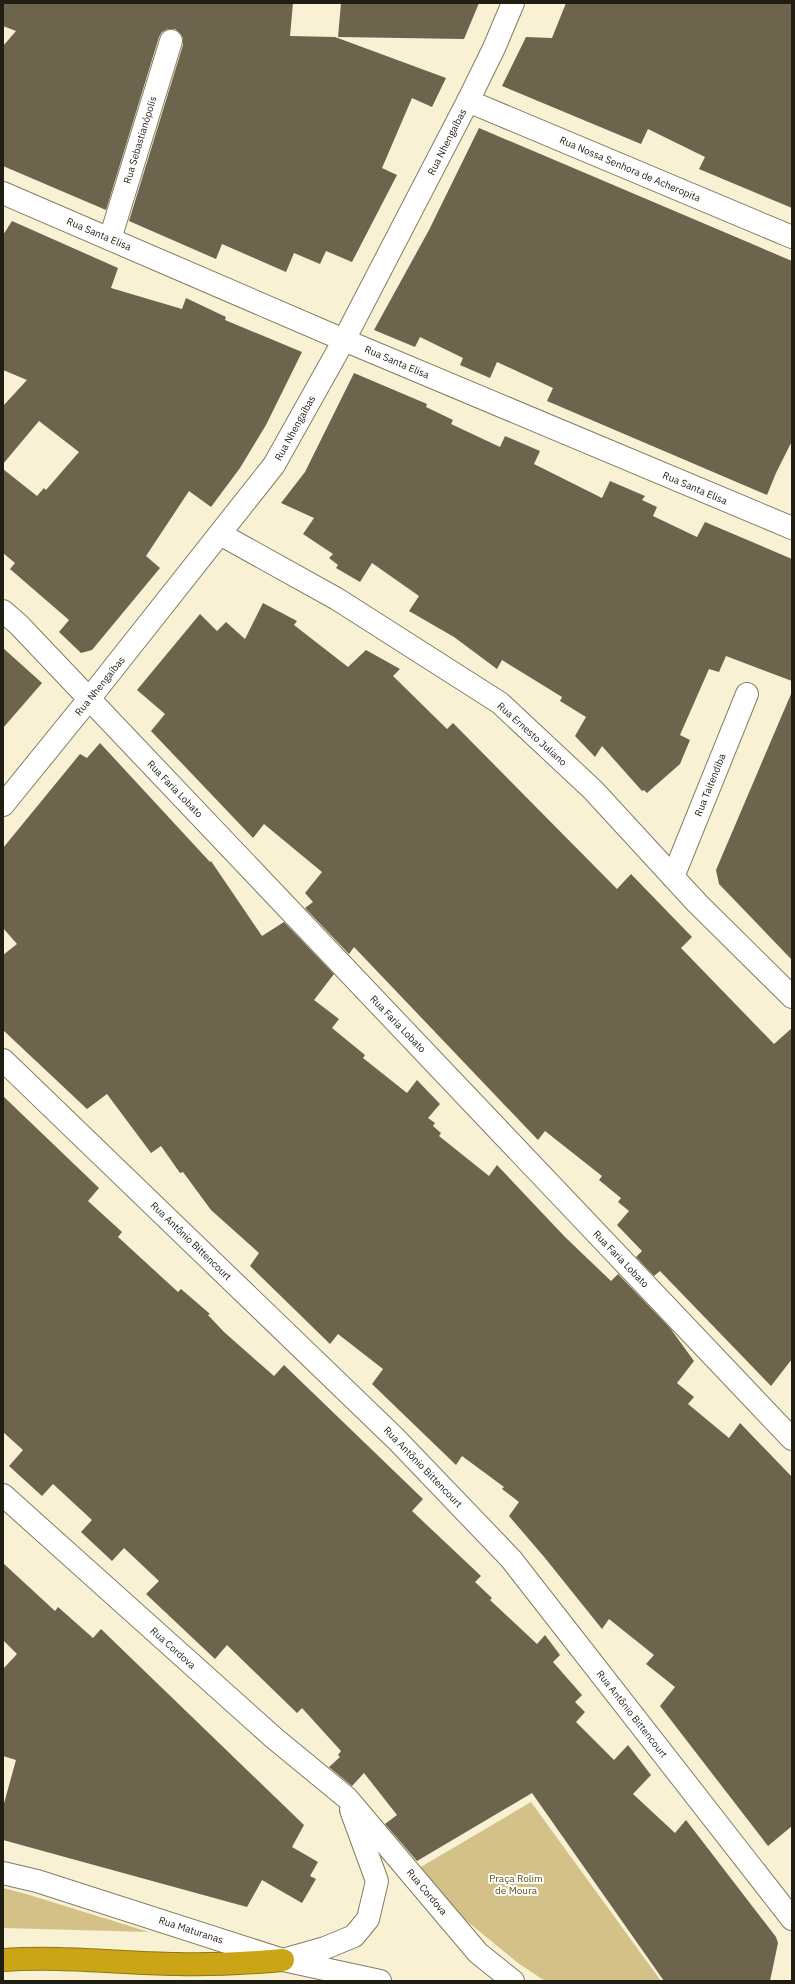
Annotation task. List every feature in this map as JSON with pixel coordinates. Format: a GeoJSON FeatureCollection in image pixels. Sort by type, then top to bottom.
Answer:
{"type":"FeatureCollection","features":[{"type":"Feature","properties":{"kind":"highway"},"geometry":{"type":"LineString","coordinates":[[3,1960],[38,1958],[176,1964],[236,1964],[283,1960]]}},
{"type":"Feature","properties":{"kind":"street","name":"Rua Nhengaíbas"},"geometry":{"type":"LineString","coordinates":[[3,805],[274,465],[344,340],[468,101],[494,48],[513,3]]}},
{"type":"Feature","properties":{"kind":"street","name":"Rua Sebastianópolis"},"geometry":{"type":"LineString","coordinates":[[110,239],[171,41]]}},
{"type":"Feature","properties":{"kind":"street","name":"Rua Nossa Senhora de Acheropita"},"geometry":{"type":"LineString","coordinates":[[468,101],[792,237]]}},
{"type":"Feature","properties":{"kind":"street","name":"Rua Santa Elisa"},"geometry":{"type":"LineString","coordinates":[[3,192],[344,340],[792,528]]}},
{"type":"Feature","properties":{"kind":"street","name":"Rua Ernesto Juliano"},"geometry":{"type":"LineString","coordinates":[[220,534],[337,599],[500,703],[593,790],[673,877],[792,997]]}},
{"type":"Feature","properties":{"kind":"street","name":"Rua Faria Lobato"},"geometry":{"type":"LineString","coordinates":[[3,610],[19,625],[792,1439]]}},
{"type":"Feature","properties":{"kind":"street","name":"Rua Taitendiba"},"geometry":{"type":"LineString","coordinates":[[673,877],[747,694]]}},
{"type":"Feature","properties":{"kind":"street","name":"Rua Antônio Bittencourt"},"geometry":{"type":"LineString","coordinates":[[3,1060],[396,1439],[511,1559],[792,1919]]}},
{"type":"Feature","properties":{"kind":"street","name":"Rua Cordova"},"geometry":{"type":"LineString","coordinates":[[3,1495],[274,1738],[347,1798],[478,1953],[513,1981]]}},
{"type":"Feature","properties":{"kind":"street"},"geometry":{"type":"LineString","coordinates":[[283,1960],[325,1948],[354,1936],[368,1918],[377,1881],[347,1798]]}},
{"type":"Feature","properties":{"kind":"street","name":"Rua Maturanas"},"geometry":{"type":"LineString","coordinates":[[3,1873],[37,1881],[283,1960],[380,1981]]}},
{"type":"Feature","properties":{"kind":"green space","name":"Praça Rolim de Moura"},"geometry":{"type":"Polygon","coordinates":[[[531,1802],[661,1981],[545,1981],[518,1963],[462,1917],[419,1868],[531,1802]]]}},
{"type":"Feature","properties":{"kind":"green space"},"geometry":{"type":"Polygon","coordinates":[[[3,1888],[26,1894],[149,1932],[3,1928],[3,1888]]]}},
{"type":"Feature","properties":{"kind":"building"},"geometry":{"type":"Polygon","coordinates":[[[3,3],[293,3],[290,36],[335,37],[446,78],[432,107],[412,98],[382,168],[397,175],[352,262],[326,251],[320,264],[294,253],[286,272],[222,244],[216,259],[129,221],[183,45],[183,38],[175,29],[168,29],[162,32],[159,37],[106,210],[3,166],[3,46],[16,31],[3,26],[3,3]]]}},
{"type":"Feature","properties":{"kind":"building"},"geometry":{"type":"Polygon","coordinates":[[[341,3],[479,3],[464,39],[338,37],[341,3]]]}},
{"type":"Feature","properties":{"kind":"building"},"geometry":{"type":"Polygon","coordinates":[[[566,3],[792,3],[792,208],[699,169],[705,157],[648,129],[641,144],[502,86],[526,37],[552,38],[566,3]]]}},
{"type":"Feature","properties":{"kind":"building"},"geometry":{"type":"Polygon","coordinates":[[[479,128],[792,261],[792,441],[767,495],[547,401],[553,388],[497,362],[490,378],[460,365],[463,358],[420,337],[415,347],[374,330],[429,230],[479,128]]]}},
{"type":"Feature","properties":{"kind":"building"},"geometry":{"type":"Polygon","coordinates":[[[12,221],[118,268],[111,288],[182,309],[186,298],[226,317],[225,320],[302,352],[266,425],[240,468],[211,507],[189,491],[146,556],[160,568],[92,650],[81,653],[59,632],[69,620],[10,569],[15,563],[3,553],[3,469],[37,496],[44,488],[46,490],[79,452],[39,421],[3,464],[3,406],[27,380],[3,370],[3,235],[12,221]]]}},
{"type":"Feature","properties":{"kind":"building"},"geometry":{"type":"Polygon","coordinates":[[[354,373],[427,404],[426,407],[453,420],[451,424],[500,447],[505,436],[540,451],[534,464],[602,498],[610,481],[645,496],[642,500],[657,507],[653,516],[697,537],[705,522],[792,559],[792,681],[726,656],[719,672],[709,669],[680,735],[690,740],[680,764],[647,793],[644,790],[642,791],[602,746],[595,757],[575,736],[586,717],[560,701],[562,697],[502,660],[497,669],[454,637],[409,611],[419,596],[372,563],[360,582],[336,568],[338,565],[329,558],[333,554],[303,534],[314,518],[281,503],[305,472],[354,373]]]}},
{"type":"Feature","properties":{"kind":"building"},"geometry":{"type":"Polygon","coordinates":[[[263,603],[297,621],[294,625],[348,667],[366,650],[400,669],[393,676],[447,729],[453,723],[617,889],[631,874],[692,937],[681,948],[774,1044],[792,1028],[792,1359],[771,1386],[660,1271],[654,1276],[636,1257],[642,1251],[617,1225],[629,1211],[618,1202],[621,1198],[599,1180],[602,1176],[545,1131],[538,1140],[354,947],[349,954],[305,908],[313,902],[305,893],[322,872],[264,824],[253,838],[151,731],[165,714],[137,690],[200,614],[217,631],[226,622],[245,639],[263,603]]]}},
{"type":"Feature","properties":{"kind":"building"},"geometry":{"type":"Polygon","coordinates":[[[3,648],[42,683],[3,728],[3,648]]]}},
{"type":"Feature","properties":{"kind":"building"},"geometry":{"type":"Polygon","coordinates":[[[791,694],[792,960],[719,884],[716,870],[791,694]]]}},
{"type":"Feature","properties":{"kind":"building"},"geometry":{"type":"Polygon","coordinates":[[[100,743],[210,862],[211,861],[262,936],[284,922],[334,974],[314,1000],[339,1019],[332,1028],[365,1055],[363,1058],[407,1093],[417,1080],[440,1104],[428,1118],[435,1123],[433,1126],[441,1133],[439,1136],[489,1176],[497,1165],[565,1237],[611,1281],[618,1274],[670,1328],[694,1361],[677,1383],[694,1397],[688,1404],[729,1438],[740,1423],[792,1477],[792,1826],[768,1846],[660,1706],[675,1687],[646,1664],[654,1655],[609,1619],[602,1629],[509,1516],[519,1502],[502,1489],[504,1487],[462,1456],[456,1465],[372,1384],[383,1369],[338,1334],[330,1344],[250,1266],[259,1253],[211,1210],[183,1172],[180,1173],[161,1146],[151,1153],[107,1094],[87,1109],[3,1030],[3,955],[17,944],[3,928],[3,848],[80,754],[87,758],[100,743]]]}},
{"type":"Feature","properties":{"kind":"building"},"geometry":{"type":"Polygon","coordinates":[[[3,1096],[99,1188],[88,1201],[122,1232],[118,1237],[178,1292],[181,1289],[210,1314],[208,1315],[224,1332],[274,1376],[284,1365],[423,1499],[412,1511],[481,1576],[475,1582],[492,1598],[490,1600],[537,1644],[545,1635],[560,1655],[553,1662],[582,1695],[575,1702],[585,1712],[576,1722],[614,1760],[628,1745],[651,1775],[633,1794],[675,1833],[686,1820],[776,1937],[778,1943],[770,1981],[664,1981],[532,1793],[417,1861],[385,1824],[397,1815],[364,1773],[352,1786],[329,1767],[340,1757],[338,1755],[341,1751],[302,1708],[297,1713],[227,1645],[215,1659],[146,1594],[159,1581],[124,1548],[112,1561],[81,1532],[92,1520],[53,1484],[42,1496],[9,1466],[23,1450],[3,1432],[3,1096]]]}},
{"type":"Feature","properties":{"kind":"building"},"geometry":{"type":"Polygon","coordinates":[[[3,1563],[55,1611],[58,1607],[93,1638],[101,1629],[304,1825],[292,1847],[318,1862],[310,1876],[316,1879],[302,1903],[262,1880],[247,1907],[3,1840],[3,1807],[16,1760],[3,1756],[3,1669],[17,1654],[3,1640],[3,1563]]]}}]}
